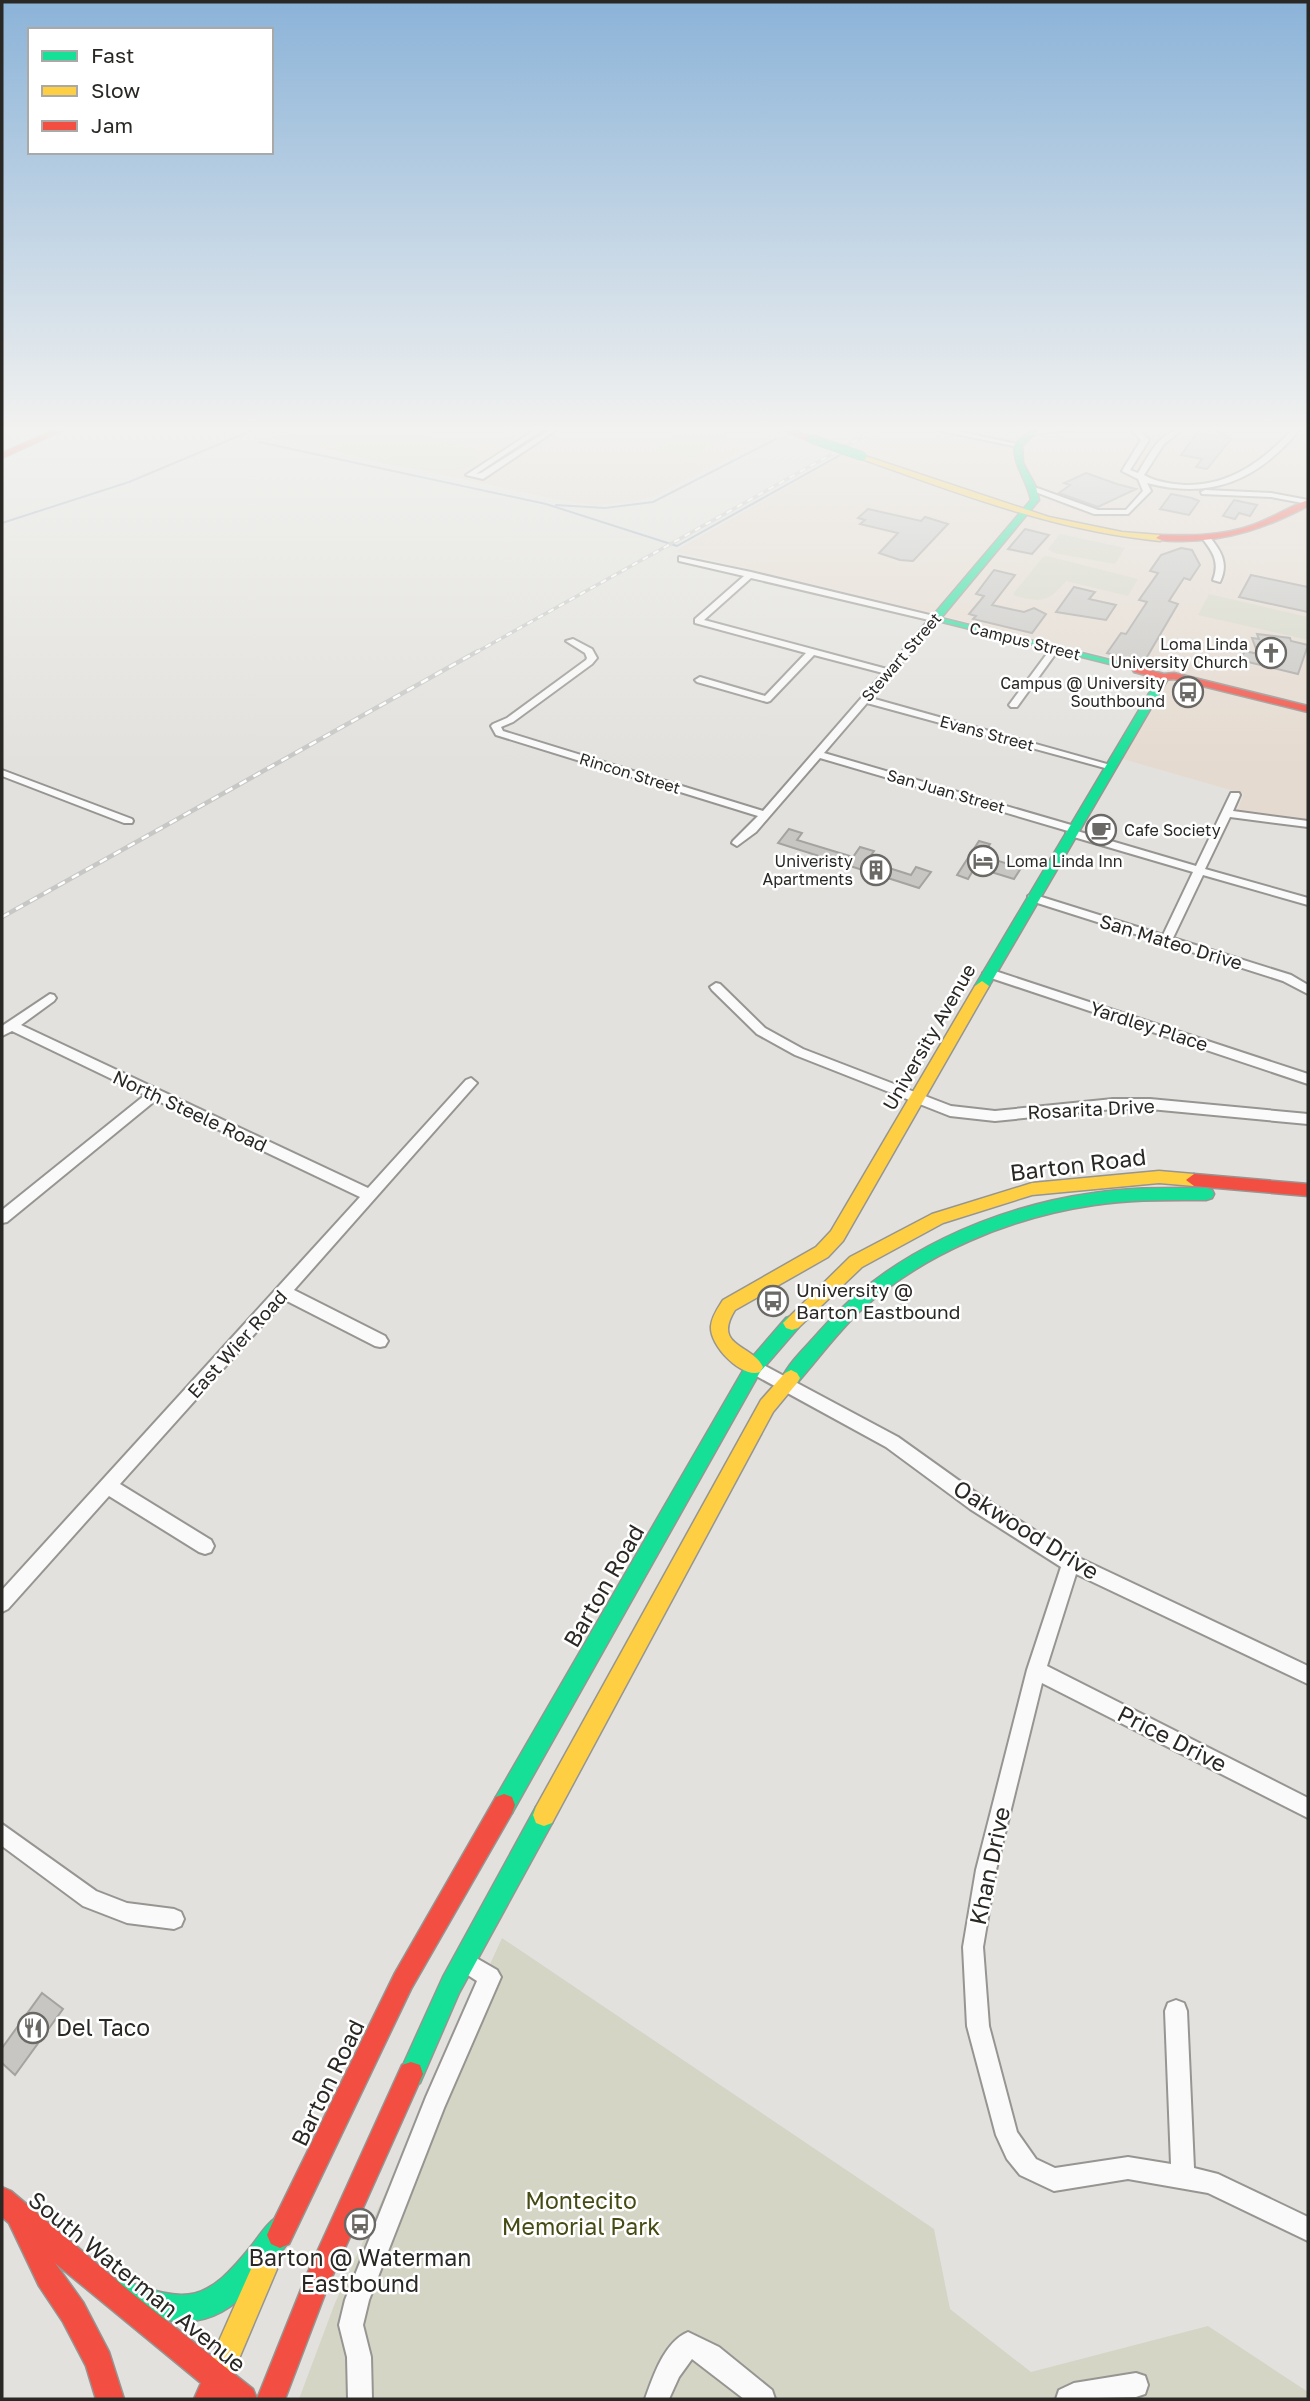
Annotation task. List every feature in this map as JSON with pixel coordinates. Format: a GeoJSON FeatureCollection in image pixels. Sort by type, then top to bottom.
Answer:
{"type":"FeatureCollection","features":[{"type":"Feature","properties":{"kind":"main road","name":"Stewart Street"},"geometry":{"type":"LineString","coordinates":[[935,619],[999,542]]}},
{"type":"Feature","properties":{"kind":"main road","name":"Campus Street"},"geometry":{"type":"LineString","coordinates":[[935,619],[1308,716]]}},
{"type":"Feature","properties":{"kind":"main road","name":"Campus Street"},"geometry":{"type":"LineString","coordinates":[[1164,677],[1174,676],[1308,709]]}},
{"type":"Feature","properties":{"kind":"main road","name":"University Avenue"},"geometry":{"type":"LineString","coordinates":[[754,1367],[723,1343],[718,1329],[720,1314],[729,1305],[822,1252],[837,1236],[1109,766],[1164,677]]}},
{"type":"Feature","properties":{"kind":"main road","name":"Barton Road"},"geometry":{"type":"LineString","coordinates":[[208,2399],[283,2227],[403,1981],[754,1367],[801,1312],[856,1262],[938,1218],[1032,1189],[1159,1177],[1308,1190]]}},
{"type":"Feature","properties":{"kind":"main road","name":"Barton Road"},"geometry":{"type":"LineString","coordinates":[[271,2399],[317,2281],[464,1961],[748,1440],[767,1406],[783,1385],[854,1306],[888,1278],[968,1235],[1007,1220],[1058,1206],[1124,1195],[1178,1192],[1308,1201]]}},
{"type":"Feature","properties":{"kind":"main road","name":"South Waterman Avenue"},"geometry":{"type":"LineString","coordinates":[[2,2200],[95,2281],[243,2399]]}},
{"type":"Feature","properties":{"kind":"main road"},"geometry":{"type":"LineString","coordinates":[[17,2213],[48,2277],[73,2312],[99,2362],[110,2399]]}},
{"type":"Feature","properties":{"kind":"main road"},"geometry":{"type":"LineString","coordinates":[[95,2281],[144,2303],[170,2309],[199,2309],[235,2287],[283,2227]]}},
{"type":"Feature","properties":{"kind":"street"},"geometry":{"type":"LineString","coordinates":[[1209,542],[1221,557],[1223,569],[1217,580]]}},
{"type":"Feature","properties":{"kind":"street","name":"Campus Street"},"geometry":{"type":"LineString","coordinates":[[682,559],[935,619]]}},
{"type":"Feature","properties":{"kind":"street"},"geometry":{"type":"LineString","coordinates":[[751,574],[698,621],[888,672]]}},
{"type":"Feature","properties":{"kind":"street","name":"Stewart Street"},"geometry":{"type":"LineString","coordinates":[[737,844],[935,619]]}},
{"type":"Feature","properties":{"kind":"street","name":"Rincon Street"},"geometry":{"type":"LineString","coordinates":[[570,641],[589,651],[592,658],[589,662],[510,720],[496,726],[499,733],[765,815]]}},
{"type":"Feature","properties":{"kind":"street"},"geometry":{"type":"LineString","coordinates":[[1014,705],[1055,649]]}},
{"type":"Feature","properties":{"kind":"street"},"geometry":{"type":"LineString","coordinates":[[700,680],[767,699],[812,652]]}},
{"type":"Feature","properties":{"kind":"street","name":"Evans Street"},"geometry":{"type":"LineString","coordinates":[[864,699],[1109,766]]}},
{"type":"Feature","properties":{"kind":"street","name":"San Juan Street"},"geometry":{"type":"LineString","coordinates":[[818,754],[1308,902]]}},
{"type":"Feature","properties":{"kind":"street"},"geometry":{"type":"LineString","coordinates":[[2,774],[128,821]]}},
{"type":"Feature","properties":{"kind":"street"},"geometry":{"type":"LineString","coordinates":[[1166,940],[1235,795]]}},
{"type":"Feature","properties":{"kind":"street"},"geometry":{"type":"LineString","coordinates":[[1227,813],[1308,824]]}},
{"type":"Feature","properties":{"kind":"street","name":"San Mateo Drive"},"geometry":{"type":"LineString","coordinates":[[1032,898],[1287,978],[1308,990]]}},
{"type":"Feature","properties":{"kind":"street","name":"Yardley Place"},"geometry":{"type":"LineString","coordinates":[[989,973],[1308,1079]]}},
{"type":"Feature","properties":{"kind":"street","name":"Rosarita Drive"},"geometry":{"type":"LineString","coordinates":[[716,987],[761,1031],[799,1052],[950,1111],[995,1116],[1113,1104],[1150,1104],[1308,1119]]}},
{"type":"Feature","properties":{"kind":"street"},"geometry":{"type":"LineString","coordinates":[[7,1029],[50,998]]}},
{"type":"Feature","properties":{"kind":"street","name":"North Steele Road"},"geometry":{"type":"LineString","coordinates":[[7,1029],[155,1094],[369,1195]]}},
{"type":"Feature","properties":{"kind":"street","name":"East Wier Road"},"geometry":{"type":"LineString","coordinates":[[2,1604],[471,1083]]}},
{"type":"Feature","properties":{"kind":"street"},"geometry":{"type":"LineString","coordinates":[[2,1218],[155,1094]]}},
{"type":"Feature","properties":{"kind":"street"},"geometry":{"type":"LineString","coordinates":[[284,1292],[380,1341]]}},
{"type":"Feature","properties":{"kind":"street","name":"Oakwood Drive"},"geometry":{"type":"LineString","coordinates":[[754,1367],[892,1442],[976,1503],[1071,1563],[1308,1675]]}},
{"type":"Feature","properties":{"kind":"street"},"geometry":{"type":"LineString","coordinates":[[109,1486],[205,1546]]}},
{"type":"Feature","properties":{"kind":"street","name":"Khan Drive"},"geometry":{"type":"LineString","coordinates":[[1071,1563],[1036,1670],[986,1870],[973,1947],[978,2026],[1007,2135],[1028,2167],[1054,2180],[1128,2168],[1183,2177]]}},
{"type":"Feature","properties":{"kind":"street","name":"Price Drive"},"geometry":{"type":"LineString","coordinates":[[1036,1670],[1308,1808]]}},
{"type":"Feature","properties":{"kind":"street"},"geometry":{"type":"LineString","coordinates":[[2,1834],[90,1899],[127,1913],[174,1919]]}},
{"type":"Feature","properties":{"kind":"street"},"geometry":{"type":"LineString","coordinates":[[360,2399],[359,2357],[351,2325],[356,2300],[434,2105],[489,1977],[464,1961]]}},
{"type":"Feature","properties":{"kind":"street"},"geometry":{"type":"LineString","coordinates":[[1176,2011],[1183,2177],[1210,2182],[1308,2229]]}},
{"type":"Feature","properties":{"kind":"street"},"geometry":{"type":"LineString","coordinates":[[657,2399],[670,2368],[688,2344],[710,2356],[762,2399]]}},
{"type":"Feature","properties":{"kind":"street"},"geometry":{"type":"LineString","coordinates":[[1068,2399],[1074,2395],[1136,2385]]}},
{"type":"Feature","properties":{"kind":"shaded area"},"geometry":{"type":"Polygon","coordinates":[[[692,542],[1308,542],[1308,820],[1237,810],[1244,794],[1123,759],[1171,672],[676,551],[692,542]]]}},
{"type":"Feature","properties":{"kind":"green space"},"geometry":{"type":"Polygon","coordinates":[[[1054,542],[1097,542],[1125,548],[1115,564],[1054,553],[1048,549],[1054,542]]]}},
{"type":"Feature","properties":{"kind":"green space"},"geometry":{"type":"Polygon","coordinates":[[[1043,557],[1138,579],[1128,596],[1066,581],[1044,599],[1015,596],[1013,594],[1043,557]]]}},
{"type":"Feature","properties":{"kind":"green space"},"geometry":{"type":"Polygon","coordinates":[[[1209,594],[1308,617],[1308,640],[1198,615],[1209,594]]]}},
{"type":"Feature","properties":{"kind":"green space","name":"Montecito Memorial Park"},"geometry":{"type":"Polygon","coordinates":[[[502,1938],[934,2229],[950,2309],[1031,2372],[1208,2326],[1308,2392],[1308,2399],[299,2399],[335,2303],[502,1938]]]}},
{"type":"Feature","properties":{"kind":"building"},"geometry":{"type":"Polygon","coordinates":[[[889,542],[931,542],[913,561],[879,553],[889,542]]]}},
{"type":"Feature","properties":{"kind":"building"},"geometry":{"type":"Polygon","coordinates":[[[1014,542],[1043,542],[1032,554],[1008,549],[1014,542]]]}},
{"type":"Feature","properties":{"kind":"building"},"geometry":{"type":"Polygon","coordinates":[[[1181,548],[1192,550],[1200,565],[1190,580],[1184,578],[1169,601],[1178,604],[1144,662],[1107,653],[1121,633],[1126,634],[1147,602],[1139,600],[1158,573],[1150,571],[1161,555],[1181,548]]]}},
{"type":"Feature","properties":{"kind":"building"},"geometry":{"type":"Polygon","coordinates":[[[994,570],[1015,575],[992,605],[1024,612],[1034,608],[1046,614],[1032,633],[973,619],[976,616],[969,614],[984,596],[976,594],[994,570]]]}},
{"type":"Feature","properties":{"kind":"building"},"geometry":{"type":"Polygon","coordinates":[[[1251,575],[1308,587],[1308,612],[1239,597],[1251,575]]]}},
{"type":"Feature","properties":{"kind":"building"},"geometry":{"type":"Polygon","coordinates":[[[1074,587],[1095,592],[1089,599],[1116,605],[1106,620],[1056,612],[1074,587]]]}},
{"type":"Feature","properties":{"kind":"building","name":"Loma Linda University Church"},"geometry":{"type":"Polygon","coordinates":[[[1257,634],[1290,638],[1291,641],[1308,645],[1298,674],[1240,660],[1245,651],[1258,654],[1252,638],[1259,639],[1257,634]]]}},
{"type":"Feature","properties":{"kind":"building"},"geometry":{"type":"Polygon","coordinates":[[[789,829],[802,833],[797,840],[853,857],[860,847],[874,851],[867,861],[911,875],[916,867],[931,872],[919,888],[778,843],[789,829]]]}},
{"type":"Feature","properties":{"kind":"building","name":"Loma Linda Inn"},"geometry":{"type":"Polygon","coordinates":[[[979,841],[990,844],[982,856],[1021,868],[1014,879],[975,867],[968,879],[957,875],[979,841]]]}},
{"type":"Feature","properties":{"kind":"building","name":"Del Taco"},"geometry":{"type":"Polygon","coordinates":[[[42,1993],[63,2009],[15,2075],[2,2063],[2,2048],[42,1993]]]}},
{"type":"Feature","properties":{"kind":"waterway"},"geometry":{"type":"LineString","coordinates":[[665,542],[677,546],[684,542]]}},
{"type":"Feature","properties":{"kind":"railway"},"geometry":{"type":"LineString","coordinates":[[475,653],[674,542]]}},
{"type":"Feature","properties":{"kind":"railway"},"geometry":{"type":"LineString","coordinates":[[2,917],[478,651]]}},
{"type":"Feature","properties":{"kind":"traffic: fast"},"geometry":{"type":"LineString","coordinates":[[1000,542],[935,619],[1138,670]]}},
{"type":"Feature","properties":{"kind":"traffic: fast"},"geometry":{"type":"LineString","coordinates":[[982,986],[1164,677]]}},
{"type":"Feature","properties":{"kind":"traffic: fast"},"geometry":{"type":"LineString","coordinates":[[791,1378],[829,1332],[880,1284],[910,1264],[981,1230],[1057,1206],[1093,1199],[1136,1194],[1206,1194]]}},
{"type":"Feature","properties":{"kind":"traffic: fast"},"geometry":{"type":"LineString","coordinates":[[504,1805],[754,1367],[792,1323]]}},
{"type":"Feature","properties":{"kind":"traffic: fast"},"geometry":{"type":"LineString","coordinates":[[411,2074],[451,1985],[544,1815]]}},
{"type":"Feature","properties":{"kind":"traffic: fast"},"geometry":{"type":"LineString","coordinates":[[120,2292],[151,2304],[177,2309],[198,2308],[216,2301],[248,2272],[283,2227]]}},
{"type":"Feature","properties":{"kind":"traffic: slow"},"geometry":{"type":"LineString","coordinates":[[754,1367],[736,1355],[723,1341],[720,1334],[722,1316],[729,1305],[822,1252],[837,1236],[982,986]]}},
{"type":"Feature","properties":{"kind":"traffic: slow"},"geometry":{"type":"LineString","coordinates":[[792,1323],[856,1262],[938,1218],[1032,1189],[1159,1177],[1194,1180]]}},
{"type":"Feature","properties":{"kind":"traffic: slow"},"geometry":{"type":"LineString","coordinates":[[544,1815],[767,1406],[791,1378]]}},
{"type":"Feature","properties":{"kind":"traffic: slow"},"geometry":{"type":"LineString","coordinates":[[217,2377],[264,2269]]}},
{"type":"Feature","properties":{"kind":"traffic: jam"},"geometry":{"type":"LineString","coordinates":[[1138,670],[1164,677],[1174,676],[1308,709]]}},
{"type":"Feature","properties":{"kind":"traffic: jam"},"geometry":{"type":"LineString","coordinates":[[1194,1180],[1308,1190]]}},
{"type":"Feature","properties":{"kind":"traffic: jam"},"geometry":{"type":"LineString","coordinates":[[280,2235],[403,1981],[504,1805]]}},
{"type":"Feature","properties":{"kind":"traffic: jam"},"geometry":{"type":"LineString","coordinates":[[271,2399],[317,2281],[411,2074]]}},
{"type":"Feature","properties":{"kind":"traffic: jam"},"geometry":{"type":"LineString","coordinates":[[2,2200],[123,2304],[243,2399]]}},
{"type":"Feature","properties":{"kind":"traffic: jam"},"geometry":{"type":"LineString","coordinates":[[21,2221],[48,2277],[73,2312],[99,2362],[110,2399]]}},
{"type":"Feature","properties":{"kind":"traffic: jam"},"geometry":{"type":"LineString","coordinates":[[208,2399],[217,2377]]}},
{"type":"Feature","properties":{"kind":"place","name":"Loma Linda University Church"},"geometry":{"type":"Point","coordinates":[1271,653]}},
{"type":"Feature","properties":{"kind":"place","name":"Campus @ University Southbound"},"geometry":{"type":"Point","coordinates":[1188,692]}},
{"type":"Feature","properties":{"kind":"place","name":"Cafe Society"},"geometry":{"type":"Point","coordinates":[1101,830]}},
{"type":"Feature","properties":{"kind":"place","name":"Loma Linda Inn"},"geometry":{"type":"Point","coordinates":[983,861]}},
{"type":"Feature","properties":{"kind":"place","name":"Univeristy Apartments"},"geometry":{"type":"Point","coordinates":[876,870]}},
{"type":"Feature","properties":{"kind":"place","name":"University @ Barton Eastbound"},"geometry":{"type":"Point","coordinates":[773,1301]}},
{"type":"Feature","properties":{"kind":"place","name":"Del Taco"},"geometry":{"type":"Point","coordinates":[33,2028]}},
{"type":"Feature","properties":{"kind":"place","name":"Barton @ Waterman Eastbound"},"geometry":{"type":"Point","coordinates":[360,2224]}}]}
